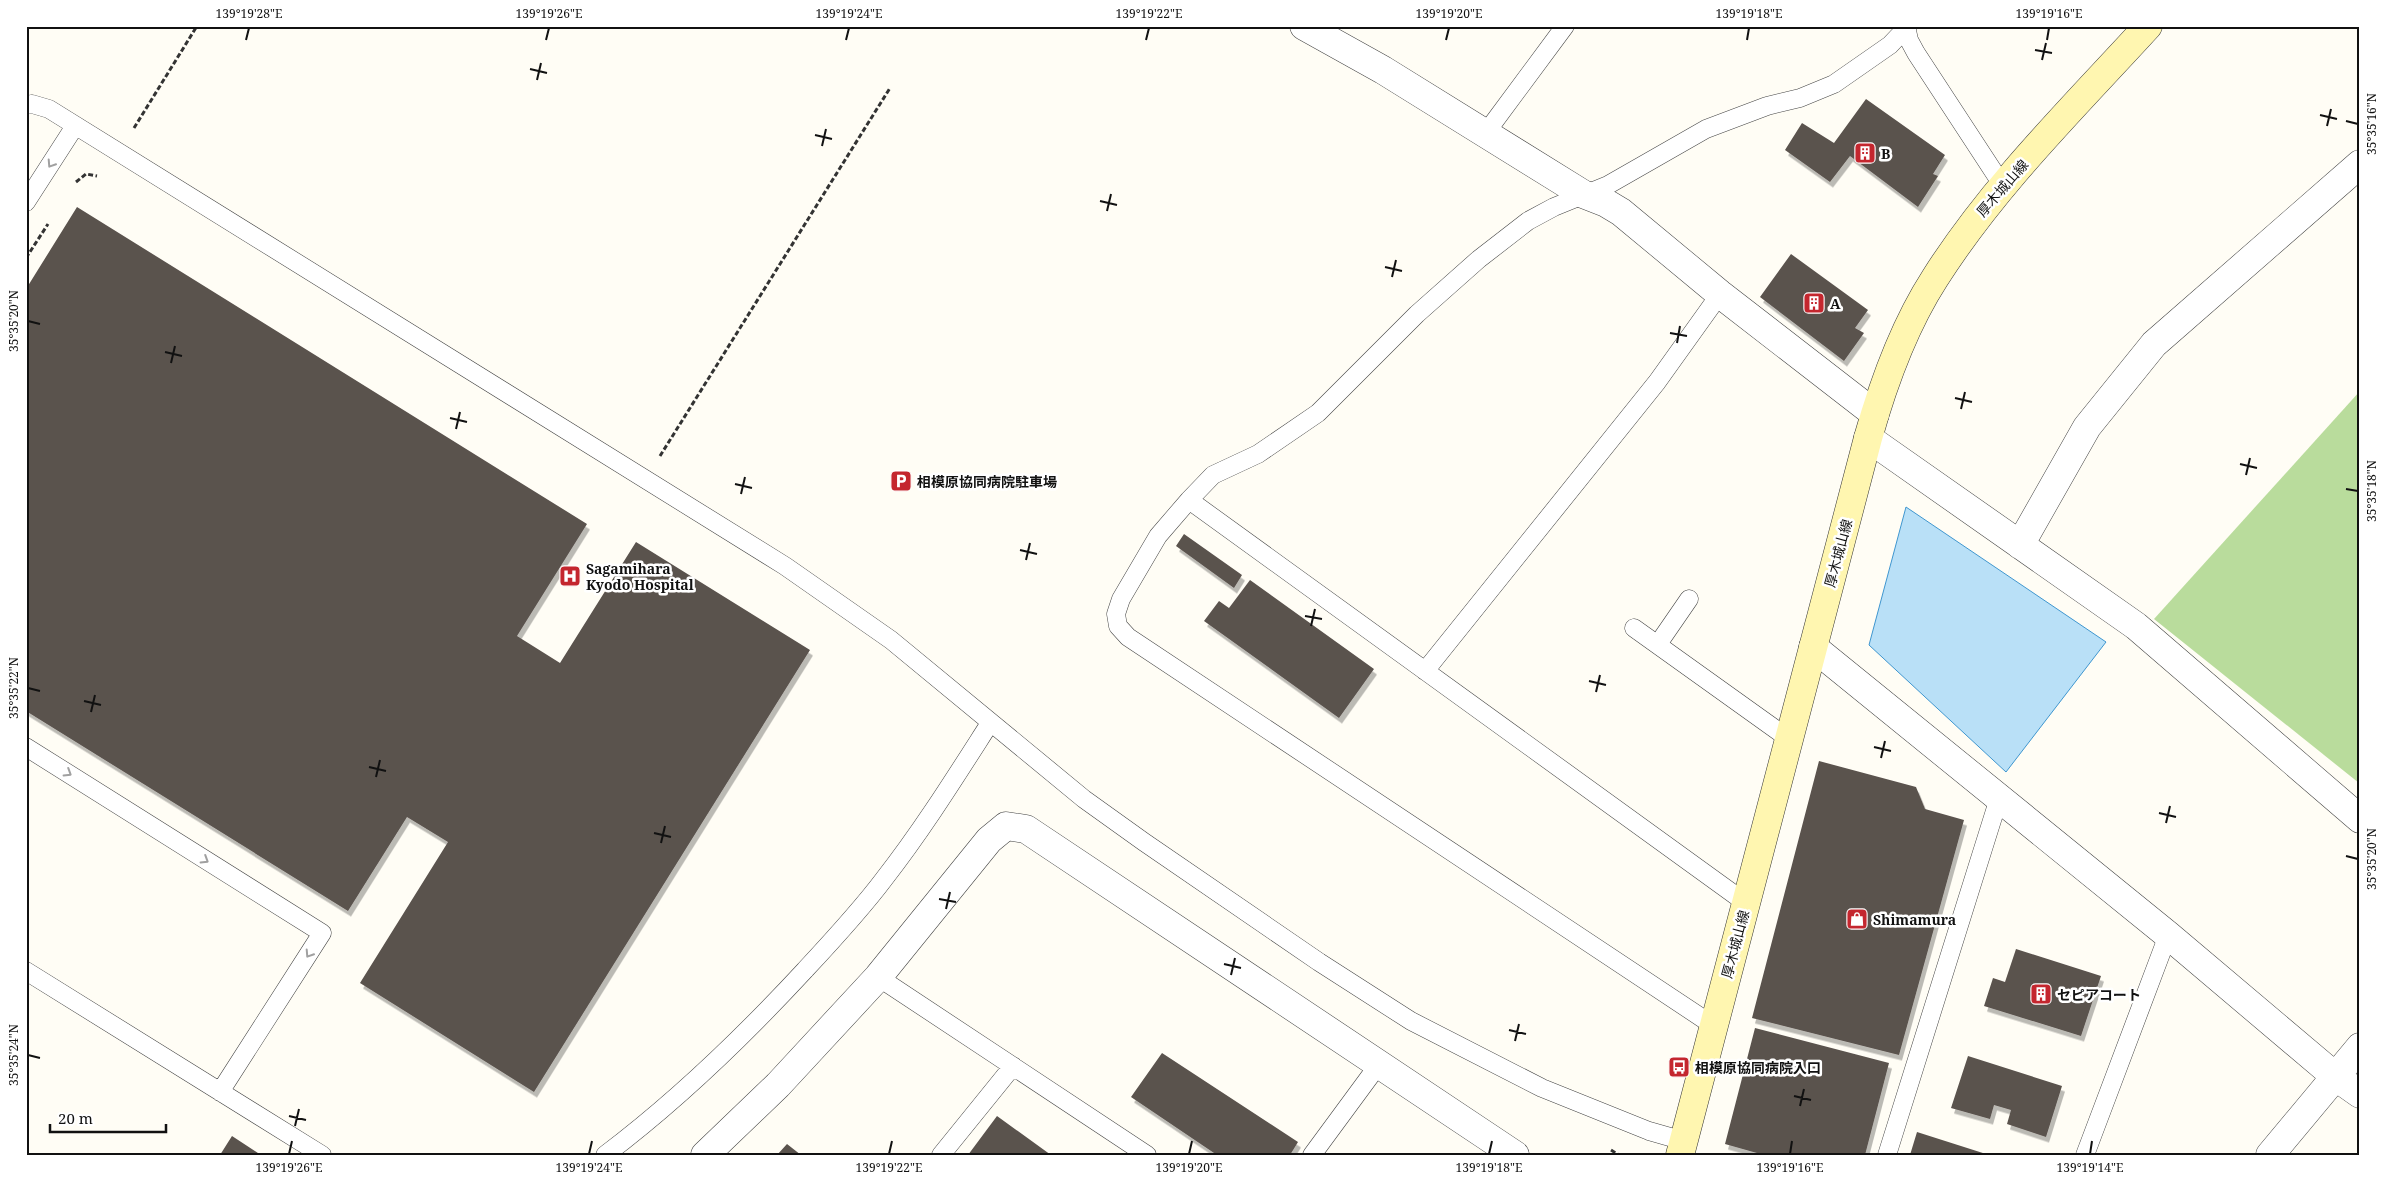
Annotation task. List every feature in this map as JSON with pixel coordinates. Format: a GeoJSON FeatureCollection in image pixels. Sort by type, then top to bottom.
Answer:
{"type":"FeatureCollection","features":[{"type":"Feature","properties":{"kind":"main road","name":"厚木城山線"},"geometry":{"type":"LineString","coordinates":[[1682,1148],[1872,426],[1914,316],[1934,279],[1973,222],[2003,186],[2148,26]]}},
{"type":"Feature","properties":{"kind":"street"},"geometry":{"type":"LineString","coordinates":[[1304,26],[1384,70],[1583,194],[1606,203],[1621,212],[1720,294],[1872,426],[2020,545],[2136,626],[2360,819]]}},
{"type":"Feature","properties":{"kind":"street"},"geometry":{"type":"LineString","coordinates":[[2020,545],[2087,427],[2154,344],[2360,164]]}},
{"type":"Feature","properties":{"kind":"street"},"geometry":{"type":"LineString","coordinates":[[1813,647],[2168,935],[2360,1094]]}},
{"type":"Feature","properties":{"kind":"street"},"geometry":{"type":"LineString","coordinates":[[705,1155],[778,1085],[878,977],[989,840],[1006,826],[1026,829],[1515,1155]]}},
{"type":"Feature","properties":{"kind":"street"},"geometry":{"type":"LineString","coordinates":[[2270,1155],[2360,1047]]}},
{"type":"Feature","properties":{"kind":"lane"},"geometry":{"type":"LineString","coordinates":[[1485,134],[1565,26]]}},
{"type":"Feature","properties":{"kind":"lane"},"geometry":{"type":"LineString","coordinates":[[1907,27],[1909,40],[1929,74],[2003,186]]}},
{"type":"Feature","properties":{"kind":"lane"},"geometry":{"type":"LineString","coordinates":[[1714,1026],[1128,637],[1118,626],[1116,614],[1121,599],[1158,536],[1213,475],[1258,454],[1318,413],[1417,314],[1479,259],[1521,226],[1583,194],[1608,185],[1706,129],[1834,84],[1890,45],[1907,27]]}},
{"type":"Feature","properties":{"kind":"lane"},"geometry":{"type":"LineString","coordinates":[[26,105],[32,104],[49,110],[785,566],[891,640],[1084,799],[1320,962],[1411,1021],[1542,1088],[1650,1131],[1682,1148]]}},
{"type":"Feature","properties":{"kind":"lane"},"geometry":{"type":"LineString","coordinates":[[26,202],[75,126]]}},
{"type":"Feature","properties":{"kind":"lane"},"geometry":{"type":"LineString","coordinates":[[1424,671],[1657,382],[1720,294]]}},
{"type":"Feature","properties":{"kind":"lane"},"geometry":{"type":"LineString","coordinates":[[1189,500],[1746,903]]}},
{"type":"Feature","properties":{"kind":"lane"},"geometry":{"type":"LineString","coordinates":[[1658,644],[1689,599]]}},
{"type":"Feature","properties":{"kind":"lane"},"geometry":{"type":"LineString","coordinates":[[1634,628],[1789,739]]}},
{"type":"Feature","properties":{"kind":"lane"},"geometry":{"type":"LineString","coordinates":[[605,1155],[697,1080],[770,1008],[833,939],[884,880],[937,807],[990,723]]}},
{"type":"Feature","properties":{"kind":"lane"},"geometry":{"type":"LineString","coordinates":[[26,747],[322,933],[220,1092]]}},
{"type":"Feature","properties":{"kind":"lane"},"geometry":{"type":"LineString","coordinates":[[1887,1155],[1998,798]]}},
{"type":"Feature","properties":{"kind":"lane"},"geometry":{"type":"LineString","coordinates":[[2085,1155],[2168,935]]}},
{"type":"Feature","properties":{"kind":"lane"},"geometry":{"type":"LineString","coordinates":[[26,971],[322,1155]]}},
{"type":"Feature","properties":{"kind":"lane"},"geometry":{"type":"LineString","coordinates":[[878,977],[1013,1066],[1137,1152]]}},
{"type":"Feature","properties":{"kind":"lane"},"geometry":{"type":"LineString","coordinates":[[1312,1155],[1379,1064]]}},
{"type":"Feature","properties":{"kind":"lane"},"geometry":{"type":"LineString","coordinates":[[941,1155],[1013,1066]]}},
{"type":"Feature","properties":{"kind":"path"},"geometry":{"type":"LineString","coordinates":[[132,131],[197,26]]}},
{"type":"Feature","properties":{"kind":"path"},"geometry":{"type":"LineString","coordinates":[[655,462],[890,88]]}},
{"type":"Feature","properties":{"kind":"path"},"geometry":{"type":"LineString","coordinates":[[73,184],[86,174],[104,176]]}},
{"type":"Feature","properties":{"kind":"path"},"geometry":{"type":"LineString","coordinates":[[26,258],[53,216]]}},
{"type":"Feature","properties":{"kind":"green space"},"geometry":{"type":"Polygon","coordinates":[[[2360,391],[2360,781],[2359,783],[2154,619],[2360,391]]]}},
{"type":"Feature","properties":{"kind":"water"},"geometry":{"type":"Polygon","coordinates":[[[1906,507],[2106,642],[2006,772],[1869,645],[1906,507]]]}},
{"type":"Feature","properties":{"kind":"building","name":"B"},"geometry":{"type":"Polygon","coordinates":[[[1866,99],[1945,155],[1933,174],[1938,176],[1918,207],[1850,156],[1830,182],[1785,150],[1802,123],[1834,143],[1866,99]]]}},
{"type":"Feature","properties":{"kind":"building"},"geometry":{"type":"Polygon","coordinates":[[[77,207],[587,524],[517,636],[560,663],[636,542],[810,650],[534,1092],[360,983],[448,842],[407,817],[348,911],[26,711],[26,289],[77,207]]]}},
{"type":"Feature","properties":{"kind":"building","name":"A"},"geometry":{"type":"Polygon","coordinates":[[[1791,254],[1868,310],[1855,328],[1864,333],[1844,361],[1760,297],[1791,254]]]}},
{"type":"Feature","properties":{"kind":"building"},"geometry":{"type":"Polygon","coordinates":[[[1184,534],[1242,575],[1234,588],[1176,546],[1184,534]]]}},
{"type":"Feature","properties":{"kind":"building"},"geometry":{"type":"Polygon","coordinates":[[[1250,580],[1374,669],[1339,718],[1204,621],[1219,601],[1229,608],[1250,580]]]}},
{"type":"Feature","properties":{"kind":"building","name":"Shimamura"},"geometry":{"type":"Polygon","coordinates":[[[1819,761],[1916,787],[1925,809],[1964,820],[1899,1055],[1752,1018],[1819,761]]]}},
{"type":"Feature","properties":{"kind":"building","name":"セピアコート"},"geometry":{"type":"Polygon","coordinates":[[[2016,949],[2101,976],[2081,1036],[1984,1006],[1993,978],[2005,982],[2016,949]]]}},
{"type":"Feature","properties":{"kind":"building"},"geometry":{"type":"Polygon","coordinates":[[[1755,1028],[1889,1063],[1865,1155],[1764,1155],[1725,1144],[1755,1028]]]}},
{"type":"Feature","properties":{"kind":"building"},"geometry":{"type":"Polygon","coordinates":[[[1162,1053],[1298,1142],[1290,1155],[1217,1155],[1131,1097],[1162,1053]]]}},
{"type":"Feature","properties":{"kind":"building"},"geometry":{"type":"Polygon","coordinates":[[[1968,1056],[2062,1086],[2046,1137],[2007,1124],[2011,1110],[1994,1105],[1990,1119],[1951,1108],[1968,1056]]]}},
{"type":"Feature","properties":{"kind":"building"},"geometry":{"type":"Polygon","coordinates":[[[997,1116],[1051,1155],[968,1155],[997,1116]]]}},
{"type":"Feature","properties":{"kind":"building"},"geometry":{"type":"Polygon","coordinates":[[[1917,1132],[1986,1154],[1986,1155],[1910,1155],[1917,1132]]]}},
{"type":"Feature","properties":{"kind":"building"},"geometry":{"type":"Polygon","coordinates":[[[232,1136],[261,1155],[220,1155],[232,1136]]]}},
{"type":"Feature","properties":{"kind":"building"},"geometry":{"type":"Polygon","coordinates":[[[787,1144],[801,1155],[777,1155],[787,1144]]]}},
{"type":"Feature","properties":{"kind":"place","name":"B"},"geometry":{"type":"Point","coordinates":[1865,153]}},
{"type":"Feature","properties":{"kind":"place","name":"A"},"geometry":{"type":"Point","coordinates":[1814,303]}},
{"type":"Feature","properties":{"kind":"place","name":"相模原協同病院駐車場"},"geometry":{"type":"Point","coordinates":[901,481]}},
{"type":"Feature","properties":{"kind":"place","name":"Sagamihara Kyodo Hospital"},"geometry":{"type":"Point","coordinates":[570,576]}},
{"type":"Feature","properties":{"kind":"place","name":"Shimamura"},"geometry":{"type":"Point","coordinates":[1857,919]}},
{"type":"Feature","properties":{"kind":"place","name":"セピアコート"},"geometry":{"type":"Point","coordinates":[2041,994]}},
{"type":"Feature","properties":{"kind":"place","name":"相模原協同病院入口"},"geometry":{"type":"Point","coordinates":[1679,1067]}}]}
